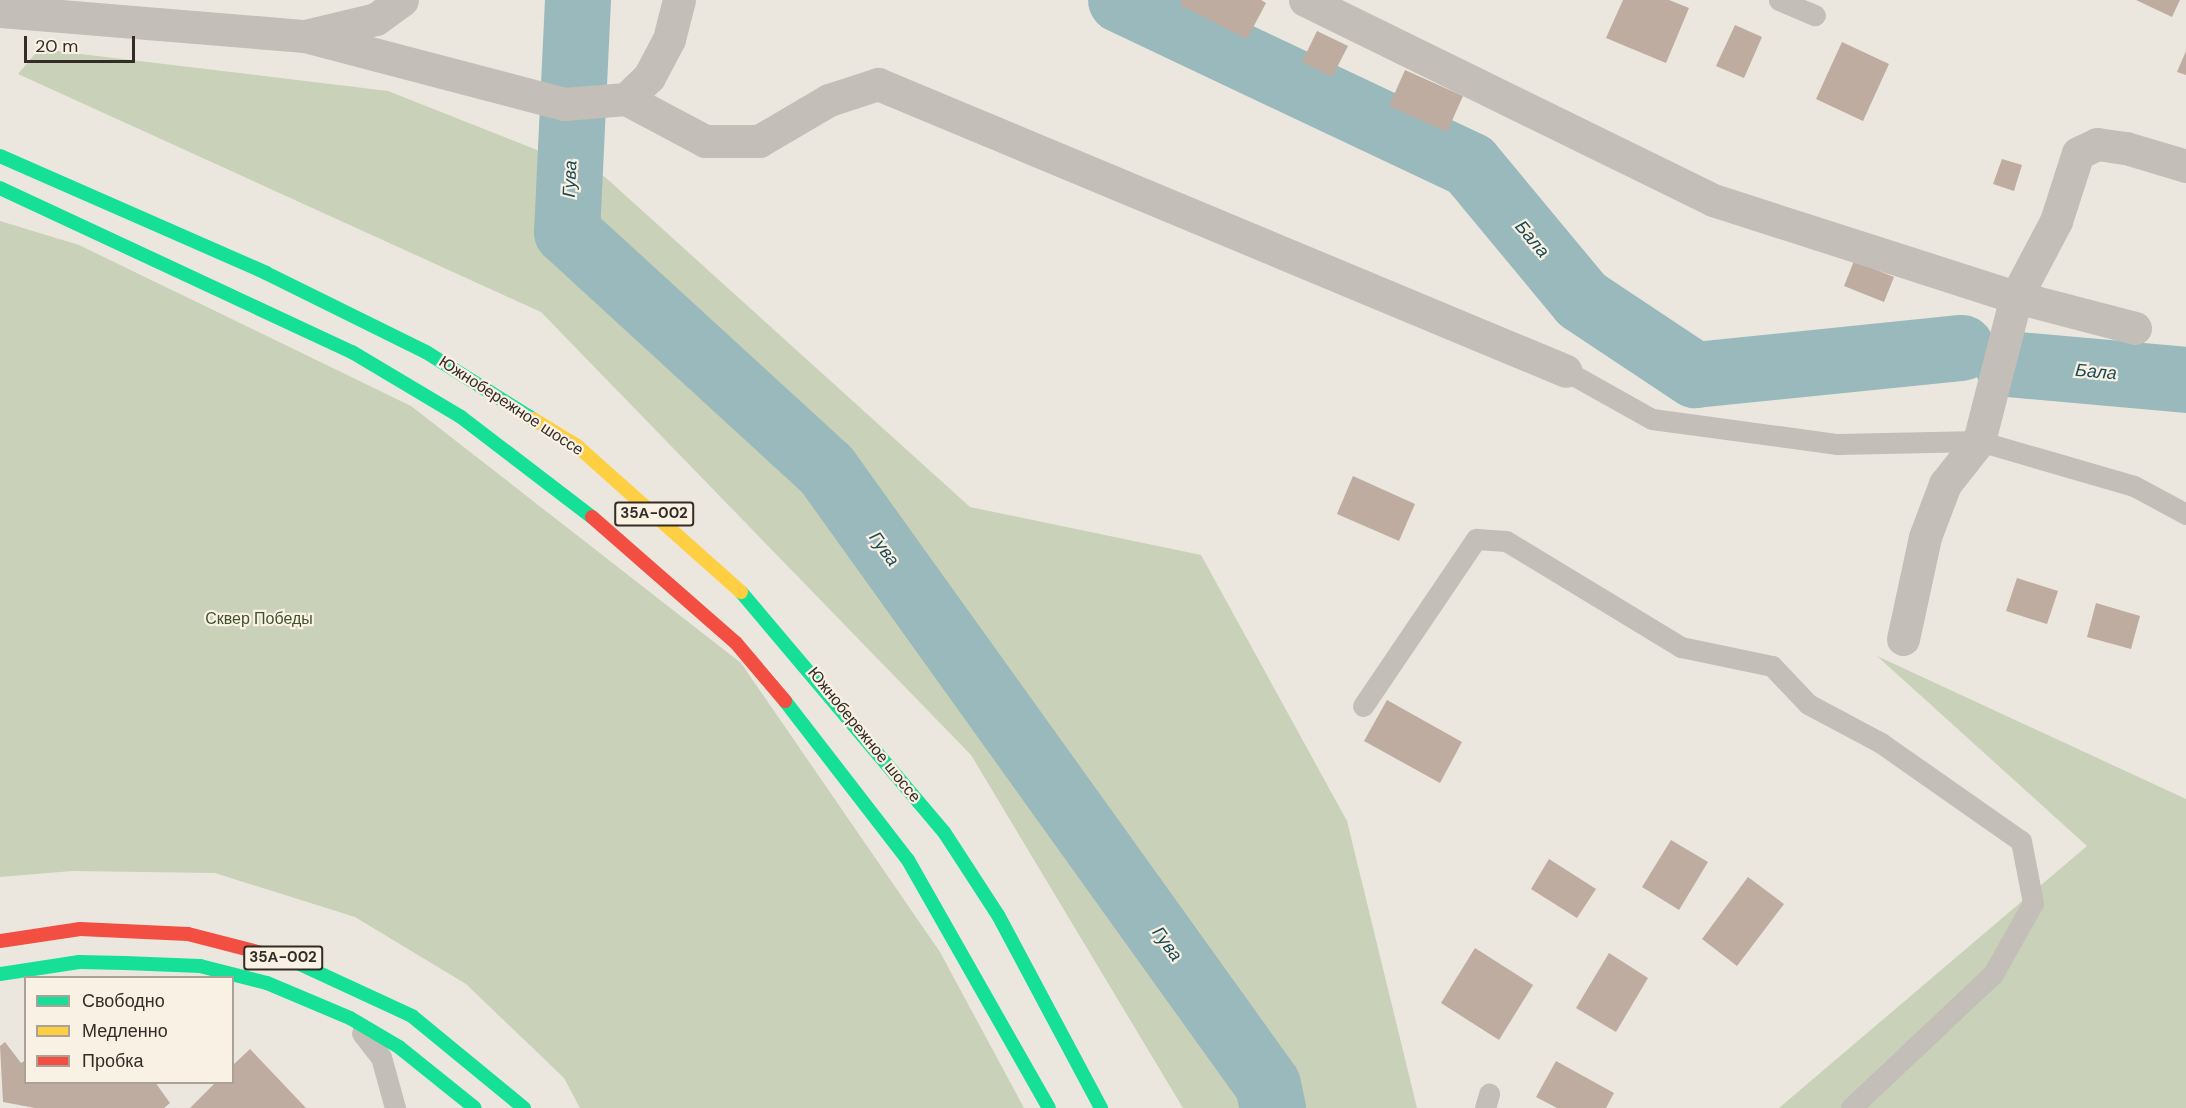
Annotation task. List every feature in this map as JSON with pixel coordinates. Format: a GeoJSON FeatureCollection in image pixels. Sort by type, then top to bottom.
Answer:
{"type":"FeatureCollection","features":[{"type":"Feature","properties":{"kind":"highway","name":"Южнобережное шоссе"},"geometry":{"type":"LineString","coordinates":[[0,156],[266,273],[426,352],[576,445],[760,609],[929,814],[998,915],[1101,1108]]}},
{"type":"Feature","properties":{"kind":"highway","name":"35А-002"},"geometry":{"type":"LineString","coordinates":[[0,188],[352,352],[461,417],[619,538],[736,643],[819,741],[908,860],[956,936],[1049,1108]]}},
{"type":"Feature","properties":{"kind":"highway","name":"35А-002"},"geometry":{"type":"LineString","coordinates":[[0,941],[80,929],[188,934],[291,960],[412,1016],[486,1071],[524,1108]]}},
{"type":"Feature","properties":{"kind":"highway","name":"35А-002"},"geometry":{"type":"LineString","coordinates":[[0,974],[79,962],[131,970],[200,966],[267,983],[350,1018],[399,1047],[475,1108]]}},
{"type":"Feature","properties":{"kind":"street"},"geometry":{"type":"LineString","coordinates":[[306,36],[376,19],[402,0]]}},
{"type":"Feature","properties":{"kind":"street"},"geometry":{"type":"LineString","coordinates":[[618,101],[649,77],[669,39],[679,0]]}},
{"type":"Feature","properties":{"kind":"street"},"geometry":{"type":"LineString","coordinates":[[1305,0],[1713,200],[2016,297],[2135,328]]}},
{"type":"Feature","properties":{"kind":"street"},"geometry":{"type":"LineString","coordinates":[[0,12],[306,36],[564,104],[618,101],[705,141],[734,143],[759,141],[829,100],[878,84],[1566,372]]}},
{"type":"Feature","properties":{"kind":"street"},"geometry":{"type":"LineString","coordinates":[[1903,639],[1925,537],[1945,484],[1979,441],[2016,297],[2056,221],[2078,153],[2097,144],[2126,148],[2186,166]]}},
{"type":"Feature","properties":{"kind":"lane"},"geometry":{"type":"LineString","coordinates":[[1779,0],[1815,15]]}},
{"type":"Feature","properties":{"kind":"lane"},"geometry":{"type":"LineString","coordinates":[[1566,372],[1652,419],[1837,444],[1979,441],[2124,482],[2186,514]]}},
{"type":"Feature","properties":{"kind":"lane"},"geometry":{"type":"LineString","coordinates":[[1363,706],[1476,539],[1506,541],[1681,647],[1772,666],[1808,704],[1881,743],[2021,841],[2033,903],[1993,974],[1851,1108]]}},
{"type":"Feature","properties":{"kind":"lane"},"geometry":{"type":"LineString","coordinates":[[350,1018],[381,1057],[395,1108]]}},
{"type":"Feature","properties":{"kind":"green space"},"geometry":{"type":"Polygon","coordinates":[[[39,49],[388,91],[605,177],[970,507],[1201,555],[1347,821],[1417,1108],[1183,1108],[971,755],[541,312],[18,74],[39,49]]]}},
{"type":"Feature","properties":{"kind":"green space","name":"Сквер Победы"},"geometry":{"type":"Polygon","coordinates":[[[0,221],[79,245],[411,406],[741,663],[940,952],[1024,1108],[580,1108],[564,1078],[466,984],[355,917],[215,873],[72,871],[0,877],[0,221]]]}},
{"type":"Feature","properties":{"kind":"green space"},"geometry":{"type":"Polygon","coordinates":[[[1877,656],[2186,799],[2186,1108],[1779,1108],[2087,846],[1877,656]]]}},
{"type":"Feature","properties":{"kind":"building"},"geometry":{"type":"Polygon","coordinates":[[[1182,0],[1261,0],[1266,3],[1247,39],[1180,5],[1182,0]]]}},
{"type":"Feature","properties":{"kind":"building"},"geometry":{"type":"Polygon","coordinates":[[[1623,0],[1669,0],[1689,8],[1666,63],[1606,38],[1623,0]]]}},
{"type":"Feature","properties":{"kind":"building"},"geometry":{"type":"Polygon","coordinates":[[[2136,0],[2180,0],[2172,17],[2136,0]]]}},
{"type":"Feature","properties":{"kind":"building"},"geometry":{"type":"Polygon","coordinates":[[[1735,25],[1762,37],[1744,78],[1716,66],[1735,25]]]}},
{"type":"Feature","properties":{"kind":"building"},"geometry":{"type":"Polygon","coordinates":[[[1317,31],[1348,46],[1332,77],[1302,62],[1317,31]]]}},
{"type":"Feature","properties":{"kind":"building"},"geometry":{"type":"Polygon","coordinates":[[[1842,42],[1889,64],[1863,121],[1816,99],[1842,42]]]}},
{"type":"Feature","properties":{"kind":"building"},"geometry":{"type":"Polygon","coordinates":[[[2186,51],[2186,75],[2177,72],[2186,51]]]}},
{"type":"Feature","properties":{"kind":"building"},"geometry":{"type":"Polygon","coordinates":[[[1405,70],[1463,96],[1447,132],[1389,106],[1405,70]]]}},
{"type":"Feature","properties":{"kind":"building"},"geometry":{"type":"Polygon","coordinates":[[[2002,159],[2022,165],[2014,191],[1993,184],[2002,159]]]}},
{"type":"Feature","properties":{"kind":"building"},"geometry":{"type":"Polygon","coordinates":[[[1854,261],[1894,277],[1884,302],[1844,286],[1854,261]]]}},
{"type":"Feature","properties":{"kind":"building"},"geometry":{"type":"Polygon","coordinates":[[[1353,476],[1415,504],[1399,541],[1337,514],[1353,476]]]}},
{"type":"Feature","properties":{"kind":"building"},"geometry":{"type":"Polygon","coordinates":[[[2017,578],[2058,591],[2047,624],[2006,611],[2017,578]]]}},
{"type":"Feature","properties":{"kind":"building"},"geometry":{"type":"Polygon","coordinates":[[[2096,603],[2140,616],[2131,649],[2087,637],[2096,603]]]}},
{"type":"Feature","properties":{"kind":"building"},"geometry":{"type":"Polygon","coordinates":[[[1387,700],[1462,742],[1440,783],[1364,741],[1387,700]]]}},
{"type":"Feature","properties":{"kind":"building"},"geometry":{"type":"Polygon","coordinates":[[[1671,840],[1708,862],[1679,910],[1642,887],[1671,840]]]}},
{"type":"Feature","properties":{"kind":"building"},"geometry":{"type":"Polygon","coordinates":[[[1549,859],[1596,889],[1577,918],[1531,889],[1549,859]]]}},
{"type":"Feature","properties":{"kind":"building"},"geometry":{"type":"Polygon","coordinates":[[[1748,877],[1784,904],[1737,966],[1702,939],[1748,877]]]}},
{"type":"Feature","properties":{"kind":"building"},"geometry":{"type":"Polygon","coordinates":[[[1475,948],[1533,985],[1499,1040],[1441,1003],[1475,948]]]}},
{"type":"Feature","properties":{"kind":"building"},"geometry":{"type":"Polygon","coordinates":[[[1609,953],[1648,978],[1616,1032],[1576,1008],[1609,953]]]}},
{"type":"Feature","properties":{"kind":"building"},"geometry":{"type":"Polygon","coordinates":[[[5,1042],[21,1063],[24,1061],[24,1084],[156,1084],[170,1103],[164,1108],[35,1108],[3,1102],[0,1046],[5,1042]]]}},
{"type":"Feature","properties":{"kind":"building"},"geometry":{"type":"Polygon","coordinates":[[[250,1049],[306,1108],[190,1108],[214,1084],[234,1084],[234,1064],[250,1049]]]}},
{"type":"Feature","properties":{"kind":"building"},"geometry":{"type":"Polygon","coordinates":[[[1556,1061],[1614,1093],[1606,1108],[1557,1108],[1536,1097],[1556,1061]]]}},
{"type":"Feature","properties":{"kind":"waterway","name":"Гува"},"geometry":{"type":"LineString","coordinates":[[578,0],[567,232],[826,469],[1268,1085],[1273,1108]]}},
{"type":"Feature","properties":{"kind":"waterway","name":"Бала"},"geometry":{"type":"LineString","coordinates":[[1121,0],[1470,165],[1582,300],[1695,375],[1962,348]]}},
{"type":"Feature","properties":{"kind":"waterway","name":"Бала"},"geometry":{"type":"LineString","coordinates":[[2007,364],[2186,380]]}},
{"type":"Feature","properties":{"kind":"traffic: fast"},"geometry":{"type":"LineString","coordinates":[[0,156],[266,273],[426,352],[533,419]]}},
{"type":"Feature","properties":{"kind":"traffic: fast"},"geometry":{"type":"LineString","coordinates":[[0,188],[352,352],[461,417],[592,517]]}},
{"type":"Feature","properties":{"kind":"traffic: fast"},"geometry":{"type":"LineString","coordinates":[[741,592],[944,832],[998,915],[1101,1108]]}},
{"type":"Feature","properties":{"kind":"traffic: fast"},"geometry":{"type":"LineString","coordinates":[[785,701],[908,860],[1049,1108]]}},
{"type":"Feature","properties":{"kind":"traffic: fast"},"geometry":{"type":"LineString","coordinates":[[258,952],[291,960],[412,1016],[524,1108]]}},
{"type":"Feature","properties":{"kind":"traffic: fast"},"geometry":{"type":"LineString","coordinates":[[0,974],[79,962],[125,963],[200,966],[267,983],[350,1018],[399,1047],[475,1108]]}},
{"type":"Feature","properties":{"kind":"traffic: slow"},"geometry":{"type":"LineString","coordinates":[[533,419],[576,445],[741,592]]}},
{"type":"Feature","properties":{"kind":"traffic: jam"},"geometry":{"type":"LineString","coordinates":[[592,517],[736,643],[785,701]]}},
{"type":"Feature","properties":{"kind":"traffic: jam"},"geometry":{"type":"LineString","coordinates":[[0,941],[80,929],[188,934],[258,952]]}}]}
